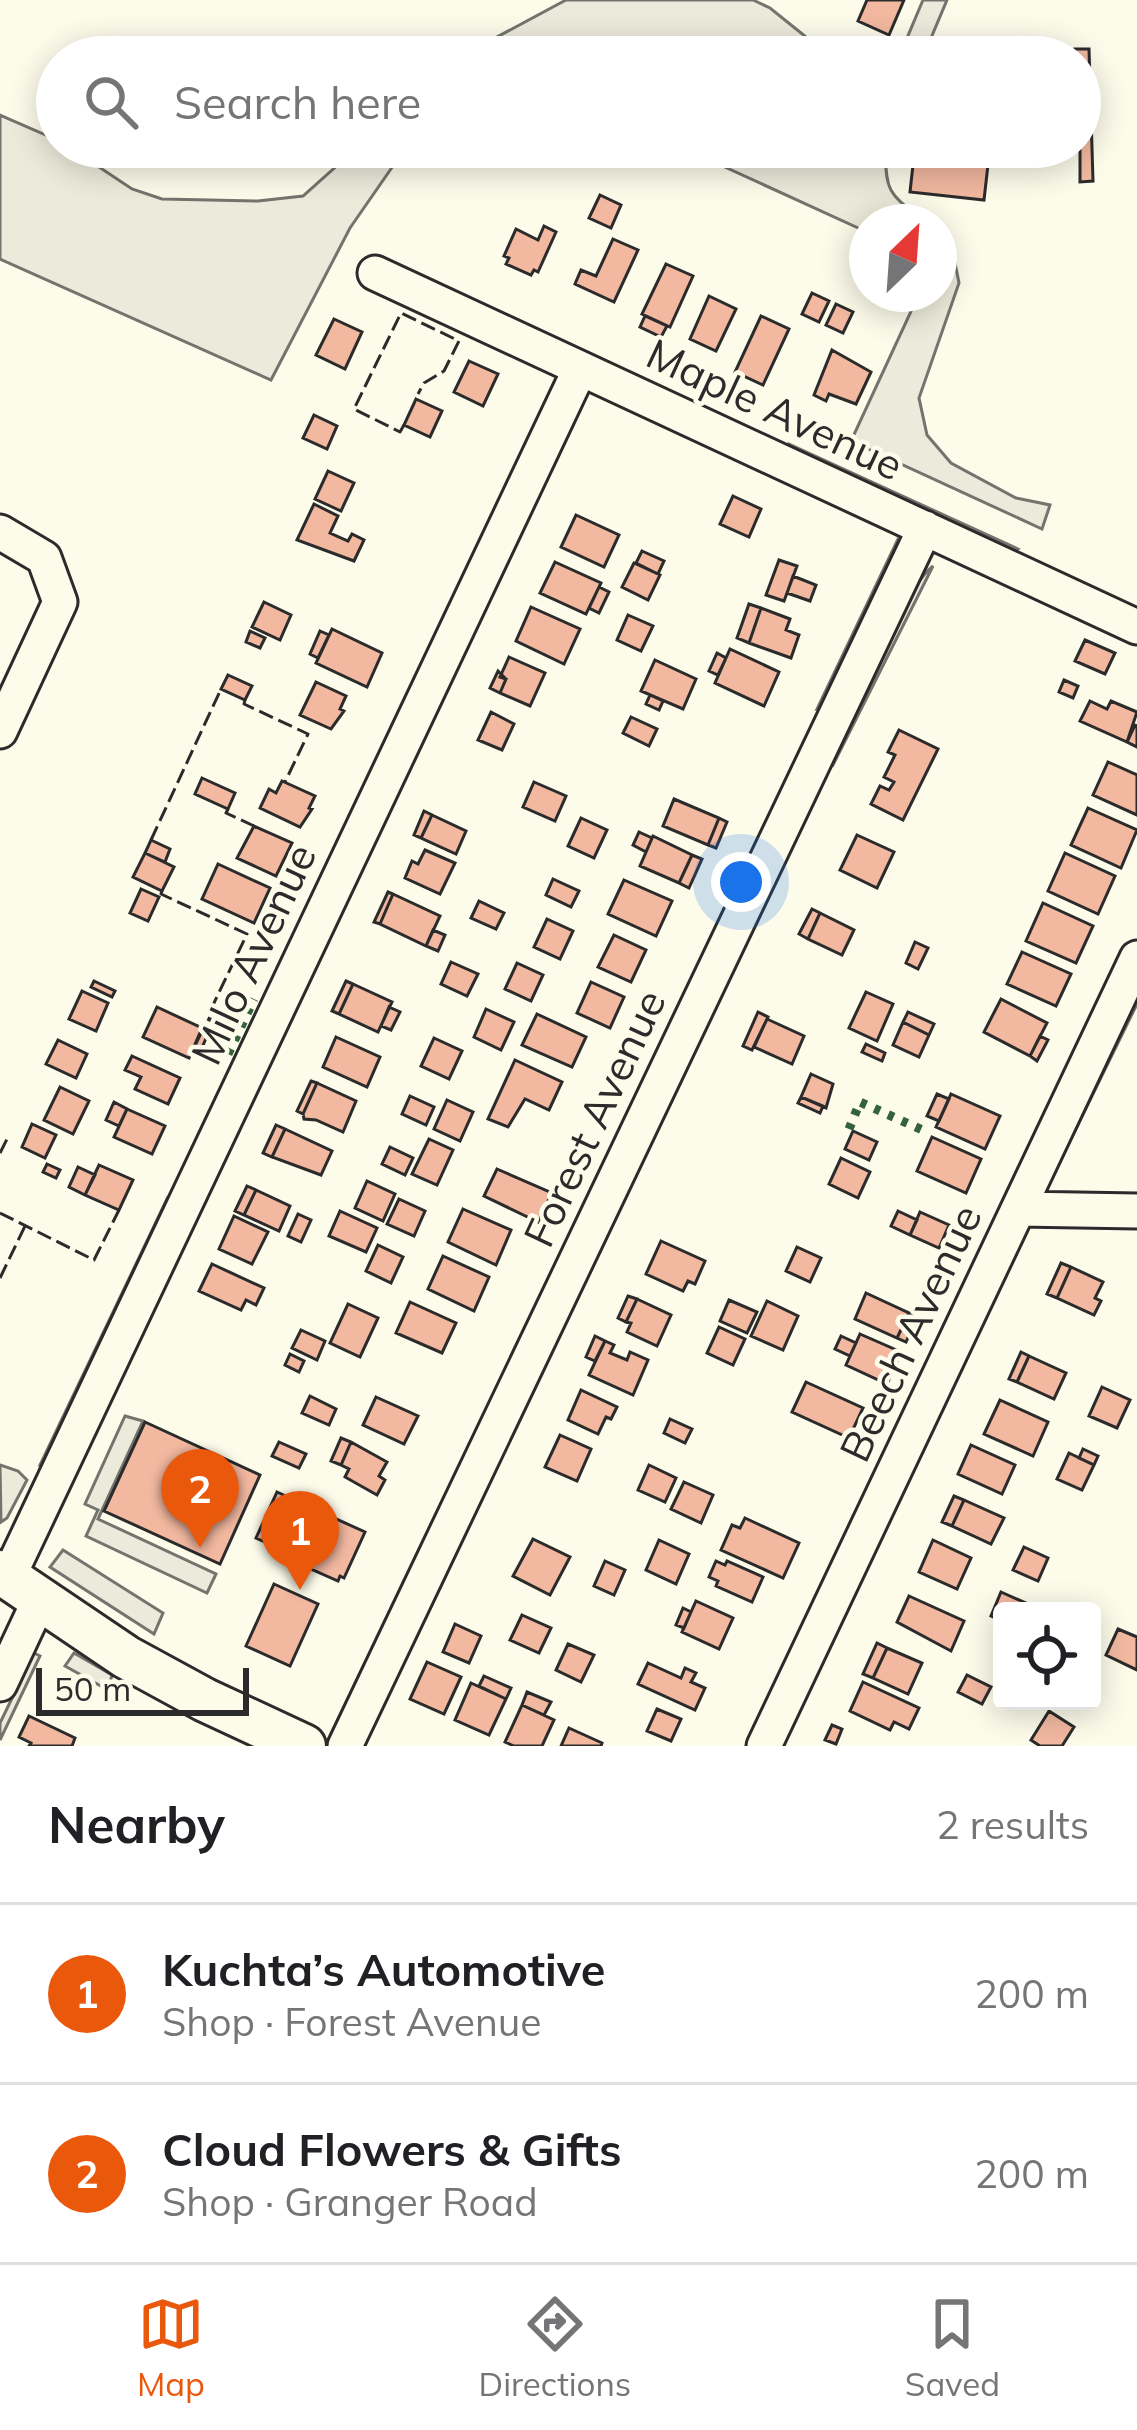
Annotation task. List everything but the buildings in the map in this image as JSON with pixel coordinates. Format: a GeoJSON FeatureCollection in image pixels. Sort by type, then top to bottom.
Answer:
{"type":"FeatureCollection","features":[{"type":"Feature","properties":{"kind":"main road"},"geometry":{"type":"LineString","coordinates":[[16,1583],[179,1687],[304,1746]]}},
{"type":"Feature","properties":{"kind":"street","name":"Maple Avenue"},"geometry":{"type":"LineString","coordinates":[[375,273],[1137,627]]}},
{"type":"Feature","properties":{"kind":"street","name":"Milo Avenue"},"geometry":{"type":"LineString","coordinates":[[0,1684],[16,1583],[580,369]]}},
{"type":"Feature","properties":{"kind":"street","name":"Forest Avenue"},"geometry":{"type":"LineString","coordinates":[[345,1746],[925,528]]}},
{"type":"Feature","properties":{"kind":"street"},"geometry":{"type":"LineString","coordinates":[[0,532],[44,558],[60,602],[0,731]]}},
{"type":"Feature","properties":{"kind":"street","name":"Beech Avenue"},"geometry":{"type":"LineString","coordinates":[[764,1746],[1137,958]]}},
{"type":"Feature","properties":{"kind":"street"},"geometry":{"type":"LineString","coordinates":[[1018,1209],[1137,1211]]}},
{"type":"Feature","properties":{"kind":"shaded area"},"geometry":{"type":"Polygon","coordinates":[[[566,0],[753,0],[805,36],[499,36],[566,0]]]}},
{"type":"Feature","properties":{"kind":"shaded area"},"geometry":{"type":"Polygon","coordinates":[[[923,0],[947,0],[932,36],[908,36],[923,0]]]}},
{"type":"Feature","properties":{"kind":"shaded area"},"geometry":{"type":"Polygon","coordinates":[[[0,115],[36,131],[36,168],[100,168],[132,189],[162,199],[258,201],[303,196],[334,168],[392,168],[350,228],[271,380],[0,259],[0,115]]]}},
{"type":"Feature","properties":{"kind":"shaded area"},"geometry":{"type":"Polygon","coordinates":[[[727,168],[886,168],[892,192],[903,204],[849,204],[849,224],[727,168]]]}},
{"type":"Feature","properties":{"kind":"shaded area"},"geometry":{"type":"Polygon","coordinates":[[[911,312],[949,312],[919,398],[927,435],[951,463],[1016,498],[1050,505],[1042,529],[851,441],[911,312]]]}},
{"type":"Feature","properties":{"kind":"shaded area"},"geometry":{"type":"Polygon","coordinates":[[[789,444],[1018,549],[1013,553],[788,449],[789,444]]]}},
{"type":"Feature","properties":{"kind":"shaded area"},"geometry":{"type":"Polygon","coordinates":[[[897,541],[898,552],[823,708],[817,709],[897,541]]]}},
{"type":"Feature","properties":{"kind":"shaded area"},"geometry":{"type":"Polygon","coordinates":[[[933,566],[834,763],[893,626],[933,566]]]}},
{"type":"Feature","properties":{"kind":"shaded area"},"geometry":{"type":"Polygon","coordinates":[[[1137,993],[1137,1004],[1047,1188],[1047,1182],[1137,993]]]}},
{"type":"Feature","properties":{"kind":"shaded area"},"geometry":{"type":"Polygon","coordinates":[[[167,1199],[170,1203],[45,1465],[40,1465],[167,1199]]]}},
{"type":"Feature","properties":{"kind":"shaded area"},"geometry":{"type":"Polygon","coordinates":[[[125,1416],[143,1421],[98,1519],[216,1574],[207,1593],[86,1536],[98,1510],[85,1504],[125,1416]]]}},
{"type":"Feature","properties":{"kind":"shaded area"},"geometry":{"type":"Polygon","coordinates":[[[0,1465],[27,1480],[1,1522],[0,1465]]]}},
{"type":"Feature","properties":{"kind":"shaded area"},"geometry":{"type":"Polygon","coordinates":[[[63,1550],[163,1613],[154,1634],[50,1567],[63,1550]]]}},
{"type":"Feature","properties":{"kind":"shaded area"},"geometry":{"type":"Polygon","coordinates":[[[34,1653],[40,1656],[0,1740],[0,1723],[34,1653]]]}},
{"type":"Feature","properties":{"kind":"shaded area"},"geometry":{"type":"Polygon","coordinates":[[[74,1653],[112,1675],[108,1690],[65,1666],[74,1653]]]}},
{"type":"Feature","properties":{"kind":"hedge"},"geometry":{"type":"LineString","coordinates":[[228,1054],[254,999]]}},
{"type":"Feature","properties":{"kind":"hedge"},"geometry":{"type":"LineString","coordinates":[[849,1129],[860,1102],[929,1133]]}},
{"type":"Feature","properties":{"kind":"fence"},"geometry":{"type":"LineString","coordinates":[[404,425],[400,432],[354,409],[401,313],[459,341],[444,371],[424,383],[418,394]]}},
{"type":"Feature","properties":{"kind":"fence"},"geometry":{"type":"LineString","coordinates":[[151,840],[221,689]]}},
{"type":"Feature","properties":{"kind":"fence"},"geometry":{"type":"LineString","coordinates":[[245,700],[244,704],[308,734],[285,782]]}},
{"type":"Feature","properties":{"kind":"fence"},"geometry":{"type":"LineString","coordinates":[[228,809],[226,813],[254,826]]}},
{"type":"Feature","properties":{"kind":"fence"},"geometry":{"type":"LineString","coordinates":[[162,891],[247,934],[202,1028]]}},
{"type":"Feature","properties":{"kind":"fence"},"geometry":{"type":"LineString","coordinates":[[0,1153],[7,1139]]}},
{"type":"Feature","properties":{"kind":"fence"},"geometry":{"type":"LineString","coordinates":[[0,1213],[94,1260],[119,1210]]}},
{"type":"Feature","properties":{"kind":"fence"},"geometry":{"type":"LineString","coordinates":[[0,1278],[25,1226]]}},
{"type":"Feature","properties":{"kind":"place","name":"Cloud Flowers & Gifts"},"geometry":{"type":"Point","coordinates":[200,1548]}},
{"type":"Feature","properties":{"kind":"place","name":"Kuchta’s Automotive"},"geometry":{"type":"Point","coordinates":[300,1590]}}]}
